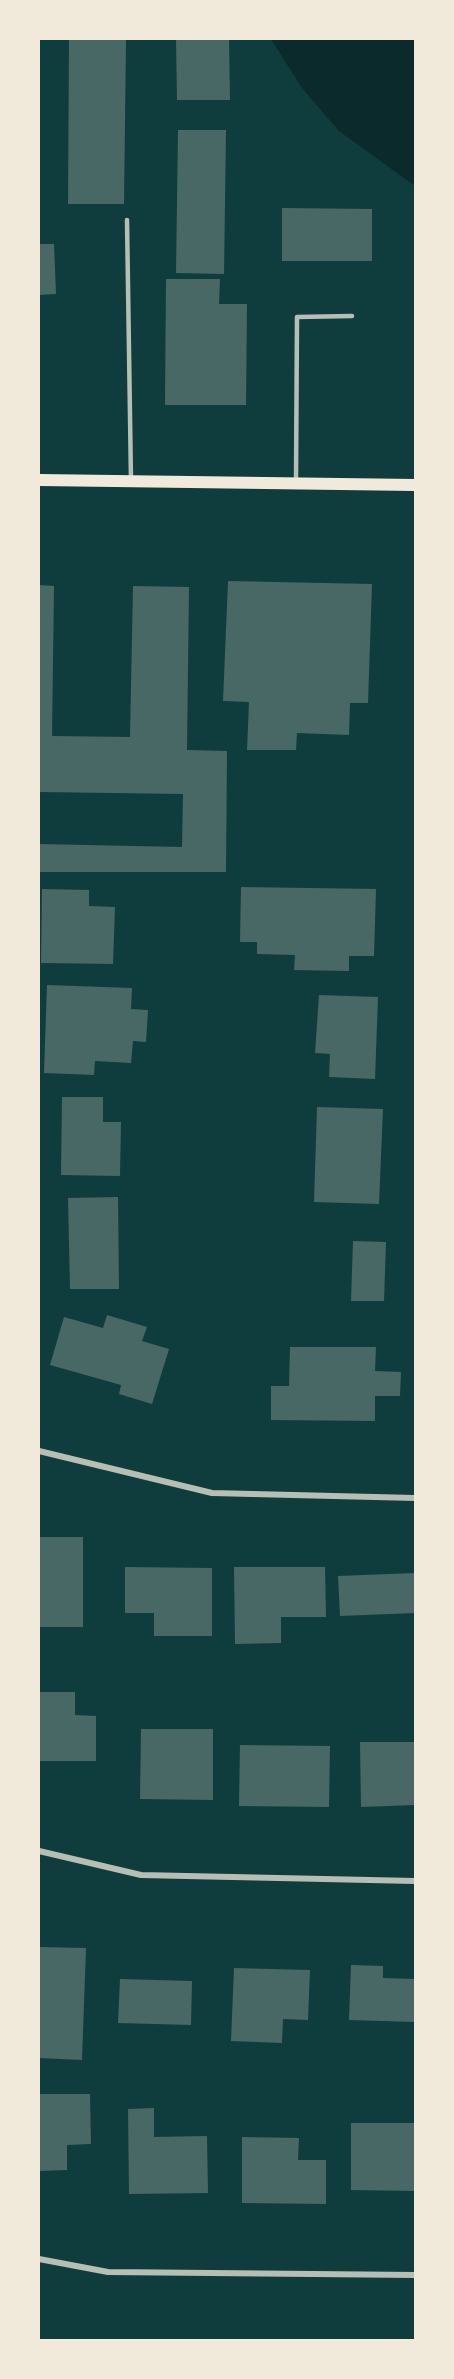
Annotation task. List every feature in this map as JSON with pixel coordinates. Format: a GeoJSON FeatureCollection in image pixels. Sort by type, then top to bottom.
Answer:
{"type":"FeatureCollection","features":[{"type":"Feature","properties":{"kind":"main road"},"geometry":{"type":"LineString","coordinates":[[39,480],[415,485]]}},
{"type":"Feature","properties":{"kind":"street"},"geometry":{"type":"LineString","coordinates":[[39,1451],[212,1494],[415,1498]]}},
{"type":"Feature","properties":{"kind":"street"},"geometry":{"type":"LineString","coordinates":[[39,1851],[141,1875],[415,1881]]}},
{"type":"Feature","properties":{"kind":"street"},"geometry":{"type":"LineString","coordinates":[[39,2259],[108,2272],[415,2275]]}},
{"type":"Feature","properties":{"kind":"lane"},"geometry":{"type":"LineString","coordinates":[[127,220],[131,481]]}},
{"type":"Feature","properties":{"kind":"lane"},"geometry":{"type":"LineString","coordinates":[[296,484],[297,317],[352,316]]}},
{"type":"Feature","properties":{"kind":"water"},"geometry":{"type":"Polygon","coordinates":[[[271,39],[415,39],[415,186],[339,131],[302,88],[271,39]]]}},
{"type":"Feature","properties":{"kind":"building"},"geometry":{"type":"Polygon","coordinates":[[[69,39],[126,39],[124,204],[68,204],[69,39]]]}},
{"type":"Feature","properties":{"kind":"building"},"geometry":{"type":"Polygon","coordinates":[[[176,39],[229,39],[230,100],[177,100],[176,39]]]}},
{"type":"Feature","properties":{"kind":"building"},"geometry":{"type":"Polygon","coordinates":[[[178,130],[226,130],[224,274],[176,273],[178,130]]]}},
{"type":"Feature","properties":{"kind":"building"},"geometry":{"type":"Polygon","coordinates":[[[282,208],[372,209],[372,261],[282,261],[282,208]]]}},
{"type":"Feature","properties":{"kind":"building"},"geometry":{"type":"Polygon","coordinates":[[[39,244],[54,244],[56,294],[39,295],[39,244]]]}},
{"type":"Feature","properties":{"kind":"building"},"geometry":{"type":"Polygon","coordinates":[[[166,279],[220,279],[219,304],[247,304],[246,405],[165,405],[166,279]]]}},
{"type":"Feature","properties":{"kind":"building"},"geometry":{"type":"Polygon","coordinates":[[[228,581],[372,584],[368,703],[350,703],[349,735],[297,733],[296,750],[247,750],[249,702],[223,701],[228,581]]]}},
{"type":"Feature","properties":{"kind":"building"},"geometry":{"type":"Polygon","coordinates":[[[39,585],[54,586],[52,736],[130,737],[133,586],[189,587],[187,750],[227,751],[226,872],[39,872],[39,844],[182,847],[183,794],[39,792],[39,585]]]}},
{"type":"Feature","properties":{"kind":"building"},"geometry":{"type":"Polygon","coordinates":[[[241,887],[376,889],[374,956],[349,956],[349,971],[294,970],[295,955],[257,954],[257,942],[240,942],[241,887]]]}},
{"type":"Feature","properties":{"kind":"building"},"geometry":{"type":"Polygon","coordinates":[[[42,889],[89,890],[89,906],[115,907],[113,964],[41,963],[42,889]]]}},
{"type":"Feature","properties":{"kind":"building"},"geometry":{"type":"Polygon","coordinates":[[[47,985],[132,988],[131,1009],[148,1010],[146,1042],[133,1041],[131,1063],[95,1061],[94,1075],[44,1073],[47,985]]]}},
{"type":"Feature","properties":{"kind":"building"},"geometry":{"type":"Polygon","coordinates":[[[319,995],[378,997],[375,1079],[329,1077],[330,1054],[315,1053],[319,995]]]}},
{"type":"Feature","properties":{"kind":"building"},"geometry":{"type":"Polygon","coordinates":[[[62,1097],[103,1097],[103,1122],[121,1122],[120,1176],[61,1175],[62,1097]]]}},
{"type":"Feature","properties":{"kind":"building"},"geometry":{"type":"Polygon","coordinates":[[[317,1107],[383,1109],[379,1204],[314,1202],[317,1107]]]}},
{"type":"Feature","properties":{"kind":"building"},"geometry":{"type":"Polygon","coordinates":[[[118,1197],[119,1289],[70,1289],[68,1198],[118,1197]]]}},
{"type":"Feature","properties":{"kind":"building"},"geometry":{"type":"Polygon","coordinates":[[[353,1241],[386,1242],[384,1301],[351,1301],[353,1241]]]}},
{"type":"Feature","properties":{"kind":"building"},"geometry":{"type":"Polygon","coordinates":[[[107,1315],[147,1327],[142,1341],[169,1349],[152,1404],[119,1394],[121,1385],[50,1365],[64,1317],[103,1328],[107,1315]]]}},
{"type":"Feature","properties":{"kind":"building"},"geometry":{"type":"Polygon","coordinates":[[[290,1347],[376,1347],[375,1371],[401,1372],[400,1396],[375,1396],[375,1421],[271,1420],[271,1386],[289,1386],[290,1347]]]}},
{"type":"Feature","properties":{"kind":"building"},"geometry":{"type":"Polygon","coordinates":[[[39,1537],[83,1537],[83,1627],[39,1627],[39,1537]]]}},
{"type":"Feature","properties":{"kind":"building"},"geometry":{"type":"Polygon","coordinates":[[[125,1567],[212,1568],[212,1636],[154,1636],[154,1613],[125,1613],[125,1567]]]}},
{"type":"Feature","properties":{"kind":"building"},"geometry":{"type":"Polygon","coordinates":[[[234,1567],[325,1567],[326,1617],[281,1617],[281,1643],[235,1644],[234,1567]]]}},
{"type":"Feature","properties":{"kind":"building"},"geometry":{"type":"Polygon","coordinates":[[[415,1573],[415,1613],[340,1616],[338,1576],[415,1573]]]}},
{"type":"Feature","properties":{"kind":"building"},"geometry":{"type":"Polygon","coordinates":[[[39,1692],[75,1692],[75,1715],[96,1716],[96,1761],[39,1761],[39,1692]]]}},
{"type":"Feature","properties":{"kind":"building"},"geometry":{"type":"Polygon","coordinates":[[[141,1729],[213,1729],[213,1800],[140,1799],[141,1729]]]}},
{"type":"Feature","properties":{"kind":"building"},"geometry":{"type":"Polygon","coordinates":[[[360,1742],[415,1742],[415,1805],[361,1807],[360,1742]]]}},
{"type":"Feature","properties":{"kind":"building"},"geometry":{"type":"Polygon","coordinates":[[[240,1745],[330,1746],[329,1807],[239,1806],[240,1745]]]}},
{"type":"Feature","properties":{"kind":"building"},"geometry":{"type":"Polygon","coordinates":[[[39,1947],[86,1948],[82,2060],[39,2058],[39,1947]]]}},
{"type":"Feature","properties":{"kind":"building"},"geometry":{"type":"Polygon","coordinates":[[[351,1965],[383,1966],[383,1978],[415,1979],[415,2022],[349,2020],[351,1965]]]}},
{"type":"Feature","properties":{"kind":"building"},"geometry":{"type":"Polygon","coordinates":[[[234,1968],[310,1970],[308,2020],[283,2019],[282,2043],[231,2041],[234,1968]]]}},
{"type":"Feature","properties":{"kind":"building"},"geometry":{"type":"Polygon","coordinates":[[[120,1979],[192,1981],[191,2025],[118,2023],[120,1979]]]}},
{"type":"Feature","properties":{"kind":"building"},"geometry":{"type":"Polygon","coordinates":[[[39,2094],[90,2094],[91,2144],[67,2145],[67,2170],[39,2171],[39,2094]]]}},
{"type":"Feature","properties":{"kind":"building"},"geometry":{"type":"Polygon","coordinates":[[[154,2108],[154,2137],[207,2136],[208,2193],[129,2194],[128,2109],[154,2108]]]}},
{"type":"Feature","properties":{"kind":"building"},"geometry":{"type":"Polygon","coordinates":[[[351,2123],[415,2123],[415,2191],[351,2190],[351,2123]]]}},
{"type":"Feature","properties":{"kind":"building"},"geometry":{"type":"Polygon","coordinates":[[[242,2137],[299,2138],[298,2160],[326,2160],[326,2204],[242,2203],[242,2137]]]}}]}
